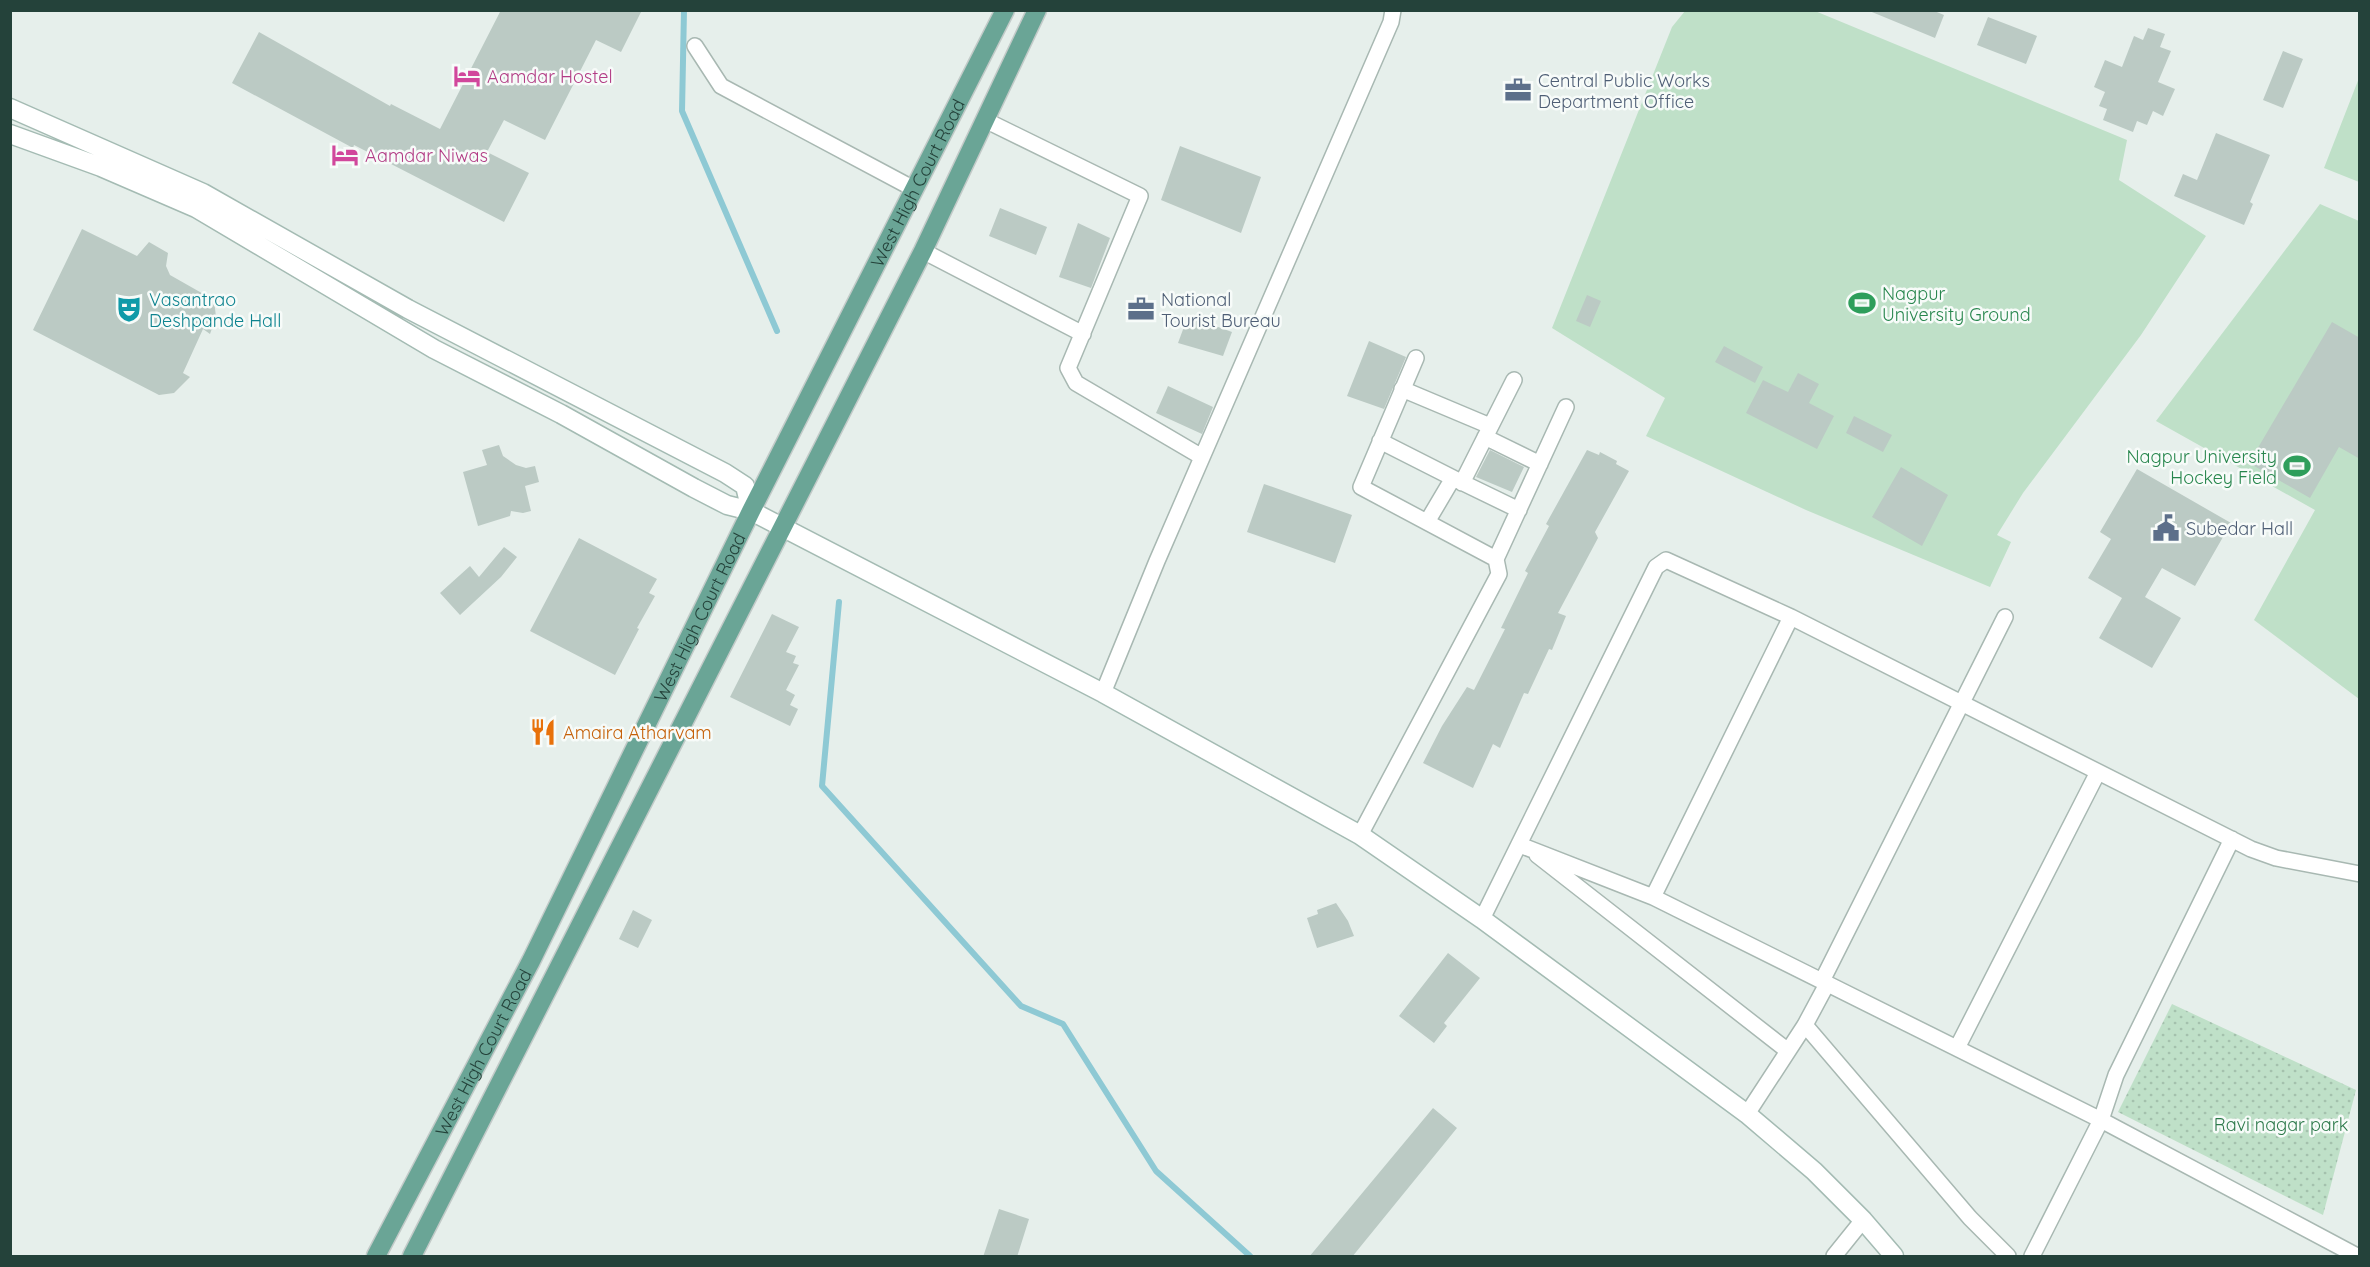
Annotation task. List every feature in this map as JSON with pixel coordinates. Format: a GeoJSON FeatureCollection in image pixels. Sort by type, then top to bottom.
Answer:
{"type":"FeatureCollection","features":[{"type":"Feature","properties":{"kind":"main road","name":"West High Court Road"},"geometry":{"type":"LineString","coordinates":[[376,1257],[531,961],[751,511],[1005,10]]}},
{"type":"Feature","properties":{"kind":"main road","name":"West High Court Road"},"geometry":{"type":"LineString","coordinates":[[412,1257],[922,251],[1037,10]]}},
{"type":"Feature","properties":{"kind":"main road"},"geometry":{"type":"LineString","coordinates":[[10,108],[108,149],[203,193],[408,309],[725,473],[745,486],[751,511]]}},
{"type":"Feature","properties":{"kind":"main road"},"geometry":{"type":"LineString","coordinates":[[10,134],[101,167],[196,208],[434,350],[561,414],[727,505],[751,511],[1103,693],[1360,835],[1482,919],[1747,1114],[1814,1171],[1863,1220],[1894,1257]]}},
{"type":"Feature","properties":{"kind":"main road"},"geometry":{"type":"LineString","coordinates":[[101,167],[108,149]]}},
{"type":"Feature","properties":{"kind":"street"},"geometry":{"type":"LineString","coordinates":[[1103,693],[1202,457],[1391,22],[1393,10]]}},
{"type":"Feature","properties":{"kind":"street"},"geometry":{"type":"LineString","coordinates":[[695,46],[721,86],[914,189]]}},
{"type":"Feature","properties":{"kind":"street"},"geometry":{"type":"LineString","coordinates":[[985,120],[1140,196],[1068,368],[1076,383],[1202,457]]}},
{"type":"Feature","properties":{"kind":"street"},"geometry":{"type":"LineString","coordinates":[[922,251],[1083,334]]}},
{"type":"Feature","properties":{"kind":"street"},"geometry":{"type":"LineString","coordinates":[[1416,358],[1361,487],[1496,559]]}},
{"type":"Feature","properties":{"kind":"street"},"geometry":{"type":"LineString","coordinates":[[1428,522],[1488,432],[1514,380]]}},
{"type":"Feature","properties":{"kind":"street"},"geometry":{"type":"LineString","coordinates":[[1402,389],[1488,432],[1540,464]]}},
{"type":"Feature","properties":{"kind":"street"},"geometry":{"type":"LineString","coordinates":[[1360,835],[1498,574],[1496,559],[1566,407]]}},
{"type":"Feature","properties":{"kind":"street"},"geometry":{"type":"LineString","coordinates":[[1380,441],[1519,510]]}},
{"type":"Feature","properties":{"kind":"street"},"geometry":{"type":"LineString","coordinates":[[1482,919],[1525,847],[1656,567],[1666,560],[1791,617],[2251,849],[2277,858],[2360,874]]}},
{"type":"Feature","properties":{"kind":"street"},"geometry":{"type":"LineString","coordinates":[[1653,897],[1791,617]]}},
{"type":"Feature","properties":{"kind":"street"},"geometry":{"type":"LineString","coordinates":[[1747,1114],[1805,1024],[1960,704],[2005,617]]}},
{"type":"Feature","properties":{"kind":"street"},"geometry":{"type":"LineString","coordinates":[[1957,1048],[2098,772]]}},
{"type":"Feature","properties":{"kind":"street"},"geometry":{"type":"LineString","coordinates":[[2032,1257],[2101,1120],[2116,1075],[2232,839]]}},
{"type":"Feature","properties":{"kind":"street"},"geometry":{"type":"LineString","coordinates":[[1525,847],[1653,897],[2101,1120],[2357,1257]]}},
{"type":"Feature","properties":{"kind":"street"},"geometry":{"type":"LineString","coordinates":[[1525,847],[1788,1051]]}},
{"type":"Feature","properties":{"kind":"street"},"geometry":{"type":"LineString","coordinates":[[1805,1024],[1970,1218],[2008,1257]]}},
{"type":"Feature","properties":{"kind":"street"},"geometry":{"type":"LineString","coordinates":[[1834,1257],[1863,1220]]}},
{"type":"Feature","properties":{"kind":"green space","name":"Nagpur University Ground"},"geometry":{"type":"Polygon","coordinates":[[[1685,11],[1815,11],[2127,140],[2119,180],[2206,236],[2141,335],[2023,493],[1997,535],[2011,542],[1990,587],[1806,510],[1646,436],[1665,398],[1552,328],[1672,27],[1685,11]]]}},
{"type":"Feature","properties":{"kind":"green space"},"geometry":{"type":"Polygon","coordinates":[[[2359,78],[2359,182],[2324,168],[2359,78]]]}},
{"type":"Feature","properties":{"kind":"green space","name":"Nagpur University Hockey Field"},"geometry":{"type":"Polygon","coordinates":[[[2320,204],[2359,221],[2359,699],[2254,620],[2315,510],[2156,421],[2320,204]]]}},
{"type":"Feature","properties":{"kind":"green space","name":"Ravi nagar park"},"geometry":{"type":"Polygon","coordinates":[[[2172,1004],[2356,1090],[2323,1215],[2118,1112],[2172,1004]]]}},
{"type":"Feature","properties":{"kind":"building"},"geometry":{"type":"Polygon","coordinates":[[[501,10],[642,10],[621,52],[596,40],[545,140],[504,120],[487,152],[529,173],[504,222],[354,145],[353,148],[232,83],[259,32],[390,106],[391,104],[440,129],[501,10]]]}},
{"type":"Feature","properties":{"kind":"building"},"geometry":{"type":"Polygon","coordinates":[[[1867,10],[1932,10],[1944,15],[1935,38],[1867,10]]]}},
{"type":"Feature","properties":{"kind":"building"},"geometry":{"type":"Polygon","coordinates":[[[1988,17],[2037,36],[2026,64],[1977,45],[1988,17]]]}},
{"type":"Feature","properties":{"kind":"building"},"geometry":{"type":"Polygon","coordinates":[[[2148,28],[2165,34],[2160,47],[2171,51],[2158,82],[2175,89],[2163,116],[2153,111],[2147,125],[2137,121],[2133,132],[2103,120],[2107,109],[2099,106],[2105,92],[2094,87],[2105,60],[2122,67],[2134,36],[2143,40],[2148,28]]]}},
{"type":"Feature","properties":{"kind":"building"},"geometry":{"type":"Polygon","coordinates":[[[2283,51],[2303,59],[2283,108],[2263,100],[2283,51]]]}},
{"type":"Feature","properties":{"kind":"building"},"geometry":{"type":"Polygon","coordinates":[[[2216,133],[2270,155],[2250,202],[2253,204],[2244,225],[2174,196],[2183,174],[2197,180],[2216,133]]]}},
{"type":"Feature","properties":{"kind":"building"},"geometry":{"type":"Polygon","coordinates":[[[1180,146],[1261,177],[1241,233],[1161,200],[1180,146]]]}},
{"type":"Feature","properties":{"kind":"building"},"geometry":{"type":"Polygon","coordinates":[[[1000,208],[1047,227],[1036,255],[989,236],[1000,208]]]}},
{"type":"Feature","properties":{"kind":"building"},"geometry":{"type":"Polygon","coordinates":[[[1078,223],[1110,238],[1091,288],[1059,277],[1078,223]]]}},
{"type":"Feature","properties":{"kind":"building","name":"Vasantrao Deshpande Hall"},"geometry":{"type":"Polygon","coordinates":[[[82,229],[137,256],[149,242],[168,253],[166,266],[170,275],[214,300],[216,317],[210,334],[203,329],[183,373],[190,377],[174,393],[159,395],[33,330],[82,229]]]}},
{"type":"Feature","properties":{"kind":"building"},"geometry":{"type":"Polygon","coordinates":[[[1587,295],[1601,301],[1590,327],[1576,321],[1587,295]]]}},
{"type":"Feature","properties":{"kind":"building"},"geometry":{"type":"Polygon","coordinates":[[[1188,316],[1232,332],[1223,356],[1178,343],[1188,316]]]}},
{"type":"Feature","properties":{"kind":"building"},"geometry":{"type":"Polygon","coordinates":[[[2332,322],[2360,338],[2360,459],[2339,447],[2310,498],[2249,463],[2332,322]]]}},
{"type":"Feature","properties":{"kind":"building"},"geometry":{"type":"Polygon","coordinates":[[[1369,341],[1406,357],[1384,409],[1347,396],[1369,341]]]}},
{"type":"Feature","properties":{"kind":"building"},"geometry":{"type":"Polygon","coordinates":[[[1724,346],[1763,367],[1755,383],[1715,362],[1724,346]]]}},
{"type":"Feature","properties":{"kind":"building"},"geometry":{"type":"Polygon","coordinates":[[[1798,373],[1819,384],[1809,403],[1834,416],[1817,449],[1746,413],[1763,380],[1788,392],[1798,373]]]}},
{"type":"Feature","properties":{"kind":"building"},"geometry":{"type":"Polygon","coordinates":[[[1168,386],[1213,407],[1202,434],[1156,413],[1168,386]]]}},
{"type":"Feature","properties":{"kind":"building"},"geometry":{"type":"Polygon","coordinates":[[[1854,416],[1892,435],[1883,452],[1846,433],[1854,416]]]}},
{"type":"Feature","properties":{"kind":"building"},"geometry":{"type":"Polygon","coordinates":[[[499,445],[503,456],[516,465],[526,468],[535,466],[539,482],[525,486],[531,511],[523,513],[511,511],[510,516],[478,526],[463,472],[487,465],[482,450],[499,445]]]}},
{"type":"Feature","properties":{"kind":"building"},"geometry":{"type":"Polygon","coordinates":[[[1490,450],[1524,467],[1512,492],[1476,477],[1490,450]]]}},
{"type":"Feature","properties":{"kind":"building"},"geometry":{"type":"Polygon","coordinates":[[[1587,450],[1599,455],[1600,452],[1629,471],[1595,532],[1598,538],[1558,613],[1566,616],[1552,650],[1549,649],[1528,694],[1524,693],[1500,748],[1493,744],[1473,788],[1423,763],[1442,726],[1467,687],[1474,690],[1505,629],[1501,628],[1528,573],[1525,571],[1549,526],[1546,524],[1587,450]]]}},
{"type":"Feature","properties":{"kind":"building"},"geometry":{"type":"Polygon","coordinates":[[[1901,467],[1948,495],[1922,546],[1872,517],[1901,467]]]}},
{"type":"Feature","properties":{"kind":"building"},"geometry":{"type":"Polygon","coordinates":[[[2137,469],[2231,523],[2195,586],[2162,568],[2145,597],[2181,618],[2152,668],[2099,638],[2122,598],[2088,578],[2111,539],[2100,532],[2137,469]]]}},
{"type":"Feature","properties":{"kind":"building"},"geometry":{"type":"Polygon","coordinates":[[[1264,484],[1352,515],[1335,563],[1247,532],[1264,484]]]}},
{"type":"Feature","properties":{"kind":"building"},"geometry":{"type":"Polygon","coordinates":[[[579,538],[657,579],[649,593],[655,596],[615,675],[530,631],[579,538]]]}},
{"type":"Feature","properties":{"kind":"building"},"geometry":{"type":"Polygon","coordinates":[[[504,547],[517,557],[501,577],[460,615],[440,593],[470,566],[479,577],[504,547]]]}},
{"type":"Feature","properties":{"kind":"building"},"geometry":{"type":"Polygon","coordinates":[[[772,614],[799,627],[786,652],[796,656],[793,663],[799,665],[786,690],[795,695],[790,705],[798,709],[790,726],[730,697],[772,614]]]}},
{"type":"Feature","properties":{"kind":"building"},"geometry":{"type":"Polygon","coordinates":[[[1336,903],[1348,921],[1354,936],[1317,948],[1307,918],[1318,914],[1317,910],[1336,903]]]}},
{"type":"Feature","properties":{"kind":"building"},"geometry":{"type":"Polygon","coordinates":[[[633,910],[652,920],[638,948],[619,939],[633,910]]]}},
{"type":"Feature","properties":{"kind":"building"},"geometry":{"type":"Polygon","coordinates":[[[1448,953],[1480,978],[1444,1023],[1447,1026],[1434,1043],[1399,1016],[1448,953]]]}},
{"type":"Feature","properties":{"kind":"building"},"geometry":{"type":"Polygon","coordinates":[[[1433,1108],[1457,1128],[1352,1257],[1309,1257],[1433,1108]]]}},
{"type":"Feature","properties":{"kind":"building"},"geometry":{"type":"Polygon","coordinates":[[[999,1209],[1029,1219],[1017,1257],[983,1257],[999,1209]]]}},
{"type":"Feature","properties":{"kind":"waterway"},"geometry":{"type":"LineString","coordinates":[[684,10],[682,111],[777,331]]}},
{"type":"Feature","properties":{"kind":"waterway"},"geometry":{"type":"LineString","coordinates":[[839,602],[822,786],[1021,1006],[1063,1024],[1156,1171],[1250,1256]]}},
{"type":"Feature","properties":{"kind":"place","name":"Aamdar Hostel"},"geometry":{"type":"Point","coordinates":[467,76]}},
{"type":"Feature","properties":{"kind":"place","name":"Central Public Works Department Office"},"geometry":{"type":"Point","coordinates":[1518,90]}},
{"type":"Feature","properties":{"kind":"place","name":"Aamdar Niwas"},"geometry":{"type":"Point","coordinates":[345,155]}},
{"type":"Feature","properties":{"kind":"place","name":"Nagpur University Ground"},"geometry":{"type":"Point","coordinates":[1862,303]}},
{"type":"Feature","properties":{"kind":"place","name":"Vasantrao Deshpande Hall"},"geometry":{"type":"Point","coordinates":[129,309]}},
{"type":"Feature","properties":{"kind":"place","name":"National Tourist Bureau"},"geometry":{"type":"Point","coordinates":[1141,309]}},
{"type":"Feature","properties":{"kind":"place","name":"Nagpur University Hockey Field"},"geometry":{"type":"Point","coordinates":[2297,466]}},
{"type":"Feature","properties":{"kind":"place","name":"Subedar Hall"},"geometry":{"type":"Point","coordinates":[2166,528]}},
{"type":"Feature","properties":{"kind":"place","name":"Amaira Atharvam"},"geometry":{"type":"Point","coordinates":[543,732]}}]}
